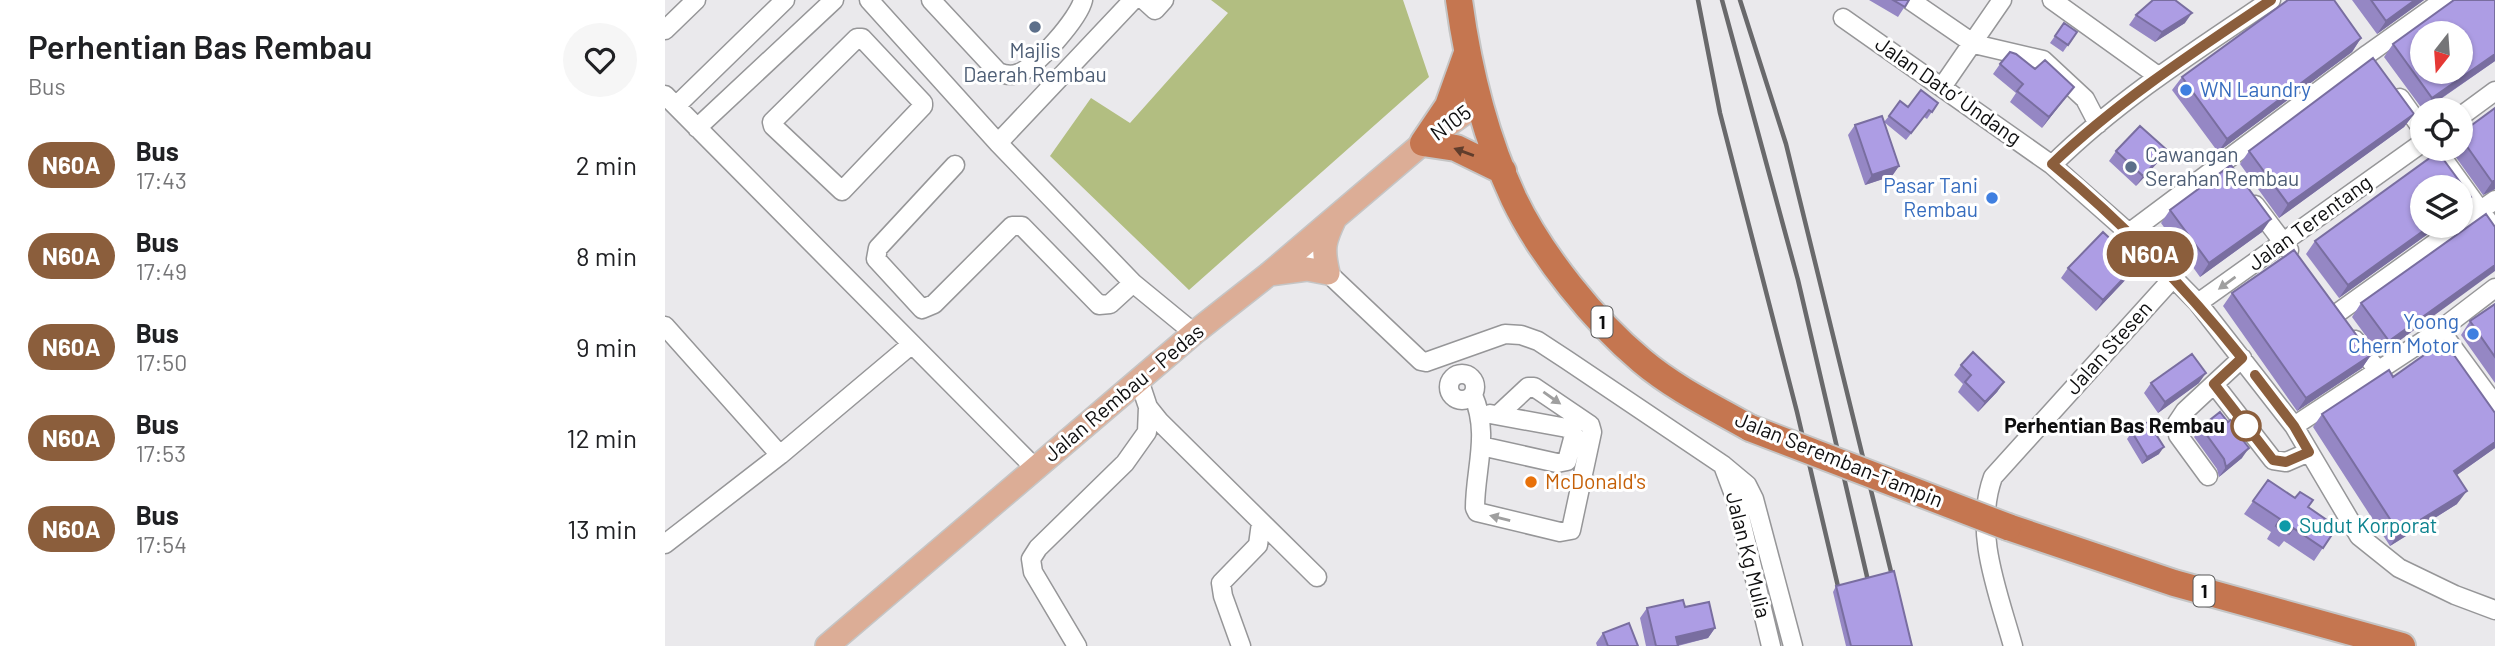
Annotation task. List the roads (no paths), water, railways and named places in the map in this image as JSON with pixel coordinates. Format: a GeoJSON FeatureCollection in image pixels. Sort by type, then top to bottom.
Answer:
{"type":"FeatureCollection","features":[{"type":"Feature","properties":{"kind":"highway","name":"Jalan Seremban-Tampin"},"geometry":{"type":"LineString","coordinates":[[1459,0],[1467,51],[1480,102],[1515,200],[1553,264],[1592,312],[1642,361],[1694,396],[1750,428],[2008,527],[2174,583],[2402,646]]}},
{"type":"Feature","properties":{"kind":"highway"},"geometry":{"type":"LineString","coordinates":[[1467,51],[1448,106],[1423,144],[1456,148],[1503,171]]}},
{"type":"Feature","properties":{"kind":"main road","name":"N105"},"geometry":{"type":"LineString","coordinates":[[1423,144],[1480,102]]}},
{"type":"Feature","properties":{"kind":"main road","name":"Jalan Rembau - Pedas"},"geometry":{"type":"LineString","coordinates":[[827,646],[1194,333],[1269,274],[1423,144]]}},
{"type":"Feature","properties":{"kind":"main road"},"geometry":{"type":"LineString","coordinates":[[1269,274],[1307,269],[1328,273],[1323,252],[1325,239],[1336,216]]}},
{"type":"Feature","properties":{"kind":"street"},"geometry":{"type":"LineString","coordinates":[[665,30],[696,0]]}},
{"type":"Feature","properties":{"kind":"street"},"geometry":{"type":"LineString","coordinates":[[785,0],[671,101],[1035,468]]}},
{"type":"Feature","properties":{"kind":"street"},"geometry":{"type":"LineString","coordinates":[[697,128],[834,0]]}},
{"type":"Feature","properties":{"kind":"street"},"geometry":{"type":"LineString","coordinates":[[869,0],[998,143],[1133,283],[1194,333]]}},
{"type":"Feature","properties":{"kind":"street"},"geometry":{"type":"LineString","coordinates":[[931,0],[998,72],[1004,75],[1022,72],[1067,29],[1077,16],[1083,0]]}},
{"type":"Feature","properties":{"kind":"street"},"geometry":{"type":"LineString","coordinates":[[998,143],[1133,0]]}},
{"type":"Feature","properties":{"kind":"street"},"geometry":{"type":"LineString","coordinates":[[1145,0],[1155,10],[1164,0]]}},
{"type":"Feature","properties":{"kind":"street"},"geometry":{"type":"LineString","coordinates":[[1910,0],[1973,44],[2043,60],[2085,99],[2098,124]]}},
{"type":"Feature","properties":{"kind":"street"},"geometry":{"type":"LineString","coordinates":[[1942,87],[2002,0]]}},
{"type":"Feature","properties":{"kind":"street"},"geometry":{"type":"LineString","coordinates":[[2052,0],[2158,76]]}},
{"type":"Feature","properties":{"kind":"street"},"geometry":{"type":"LineString","coordinates":[[2052,164],[2158,76],[2271,0]]}},
{"type":"Feature","properties":{"kind":"street"},"geometry":{"type":"LineString","coordinates":[[2129,233],[2227,167],[2368,54],[2444,0]]}},
{"type":"Feature","properties":{"kind":"street","name":"Jalan Dato’ Undang"},"geometry":{"type":"LineString","coordinates":[[1843,18],[2052,164],[2129,233],[2198,303],[2294,426],[2358,536],[2399,568],[2455,595],[2495,610]]}},
{"type":"Feature","properties":{"kind":"street"},"geometry":{"type":"LineString","coordinates":[[1067,29],[1087,50]]}},
{"type":"Feature","properties":{"kind":"street"},"geometry":{"type":"LineString","coordinates":[[857,38],[862,38],[898,76],[923,106],[842,191],[773,126],[774,119],[857,38]]}},
{"type":"Feature","properties":{"kind":"street"},"geometry":{"type":"LineString","coordinates":[[898,76],[919,56]]}},
{"type":"Feature","properties":{"kind":"street"},"geometry":{"type":"LineString","coordinates":[[2391,86],[2410,112]]}},
{"type":"Feature","properties":{"kind":"street"},"geometry":{"type":"LineString","coordinates":[[2473,107],[2495,91]]}},
{"type":"Feature","properties":{"kind":"street","name":"Jalan Terentang"},"geometry":{"type":"LineString","coordinates":[[2198,303],[2410,152]]}},
{"type":"Feature","properties":{"kind":"street"},"geometry":{"type":"LineString","coordinates":[[2445,161],[2495,231]]}},
{"type":"Feature","properties":{"kind":"street"},"geometry":{"type":"LineString","coordinates":[[955,165],[878,248],[876,259],[922,309],[934,304],[1012,226],[1022,226],[1099,305],[1110,304],[1133,283]]}},
{"type":"Feature","properties":{"kind":"street"},"geometry":{"type":"LineString","coordinates":[[2246,192],[2298,263]]}},
{"type":"Feature","properties":{"kind":"street"},"geometry":{"type":"LineString","coordinates":[[2473,215],[2495,200]]}},
{"type":"Feature","properties":{"kind":"street"},"geometry":{"type":"LineString","coordinates":[[2378,371],[2332,309],[2440,238]]}},
{"type":"Feature","properties":{"kind":"street"},"geometry":{"type":"LineString","coordinates":[[1299,248],[1416,358],[1426,362],[1505,334],[1521,335],[1538,341],[1723,465],[1747,485],[1754,499],[1793,646]]}},
{"type":"Feature","properties":{"kind":"street","name":"Jalan Stesen"},"geometry":{"type":"LineString","coordinates":[[2008,645],[1985,532],[1986,496],[1993,477],[2173,278]]}},
{"type":"Feature","properties":{"kind":"street"},"geometry":{"type":"LineString","coordinates":[[2294,426],[2439,330],[2495,288]]}},
{"type":"Feature","properties":{"kind":"street"},"geometry":{"type":"LineString","coordinates":[[666,327],[779,455]]}},
{"type":"Feature","properties":{"kind":"street"},"geometry":{"type":"LineString","coordinates":[[2439,330],[2495,405]]}},
{"type":"Feature","properties":{"kind":"street"},"geometry":{"type":"LineString","coordinates":[[665,544],[779,455],[912,344]]}},
{"type":"Feature","properties":{"kind":"street"},"geometry":{"type":"LineString","coordinates":[[1440,358],[1454,376],[1464,373],[1473,379],[1475,384],[1481,446],[1475,499],[1477,512],[1560,532],[1571,530],[1592,432],[1590,425],[1534,387],[1528,387],[1498,415]]}},
{"type":"Feature","properties":{"kind":"street"},"geometry":{"type":"LineString","coordinates":[[2208,476],[2178,435],[2177,423],[2185,411],[2242,358]]}},
{"type":"Feature","properties":{"kind":"street"},"geometry":{"type":"LineString","coordinates":[[1139,380],[1148,407],[1160,422],[1317,577]]}},
{"type":"Feature","properties":{"kind":"street"},"geometry":{"type":"LineString","coordinates":[[2214,384],[2273,460],[2286,462],[2309,452]]}},
{"type":"Feature","properties":{"kind":"street"},"geometry":{"type":"LineString","coordinates":[[1477,403],[1498,415],[1572,431],[1567,461],[1557,463],[1481,446]]}},
{"type":"Feature","properties":{"kind":"street"},"geometry":{"type":"LineString","coordinates":[[1077,646],[1033,572],[1031,559],[1038,548],[1125,463],[1147,432],[1148,407]]}},
{"type":"Feature","properties":{"kind":"street","name":"Jalan Kg Mulia"},"geometry":{"type":"LineString","coordinates":[[1723,465],[1736,500],[1771,646]]}},
{"type":"Feature","properties":{"kind":"street"},"geometry":{"type":"LineString","coordinates":[[1241,646],[1221,583],[1258,545],[1261,523]]}},
{"type":"Feature","properties":{"kind":"railway"},"geometry":{"type":"LineString","coordinates":[[1698,0],[1720,113],[1797,412],[1852,646]]}},
{"type":"Feature","properties":{"kind":"railway"},"geometry":{"type":"LineString","coordinates":[[1722,0],[1798,280],[1872,598]]}},
{"type":"Feature","properties":{"kind":"railway"},"geometry":{"type":"LineString","coordinates":[[1740,0],[1786,144],[1896,592]]}},
{"type":"Feature","properties":{"kind":"place","name":"Majlis Daerah Rembau"},"geometry":{"type":"Point","coordinates":[1035,27]}},
{"type":"Feature","properties":{"kind":"place","name":"WN Laundry"},"geometry":{"type":"Point","coordinates":[2186,90]}},
{"type":"Feature","properties":{"kind":"place","name":"Cawangan Serahan Rembau"},"geometry":{"type":"Point","coordinates":[2131,167]}},
{"type":"Feature","properties":{"kind":"place","name":"Pasar Tani Rembau"},"geometry":{"type":"Point","coordinates":[1992,198]}},
{"type":"Feature","properties":{"kind":"place","name":"Yoong Chern Motor"},"geometry":{"type":"Point","coordinates":[2473,334]}},
{"type":"Feature","properties":{"kind":"place","name":"Perhentian Bas Rembau"},"geometry":{"type":"Point","coordinates":[2246,426]}},
{"type":"Feature","properties":{"kind":"place","name":"McDonald's"},"geometry":{"type":"Point","coordinates":[1531,482]}},
{"type":"Feature","properties":{"kind":"place","name":"Sudut Korporat"},"geometry":{"type":"Point","coordinates":[2285,526]}}]}
